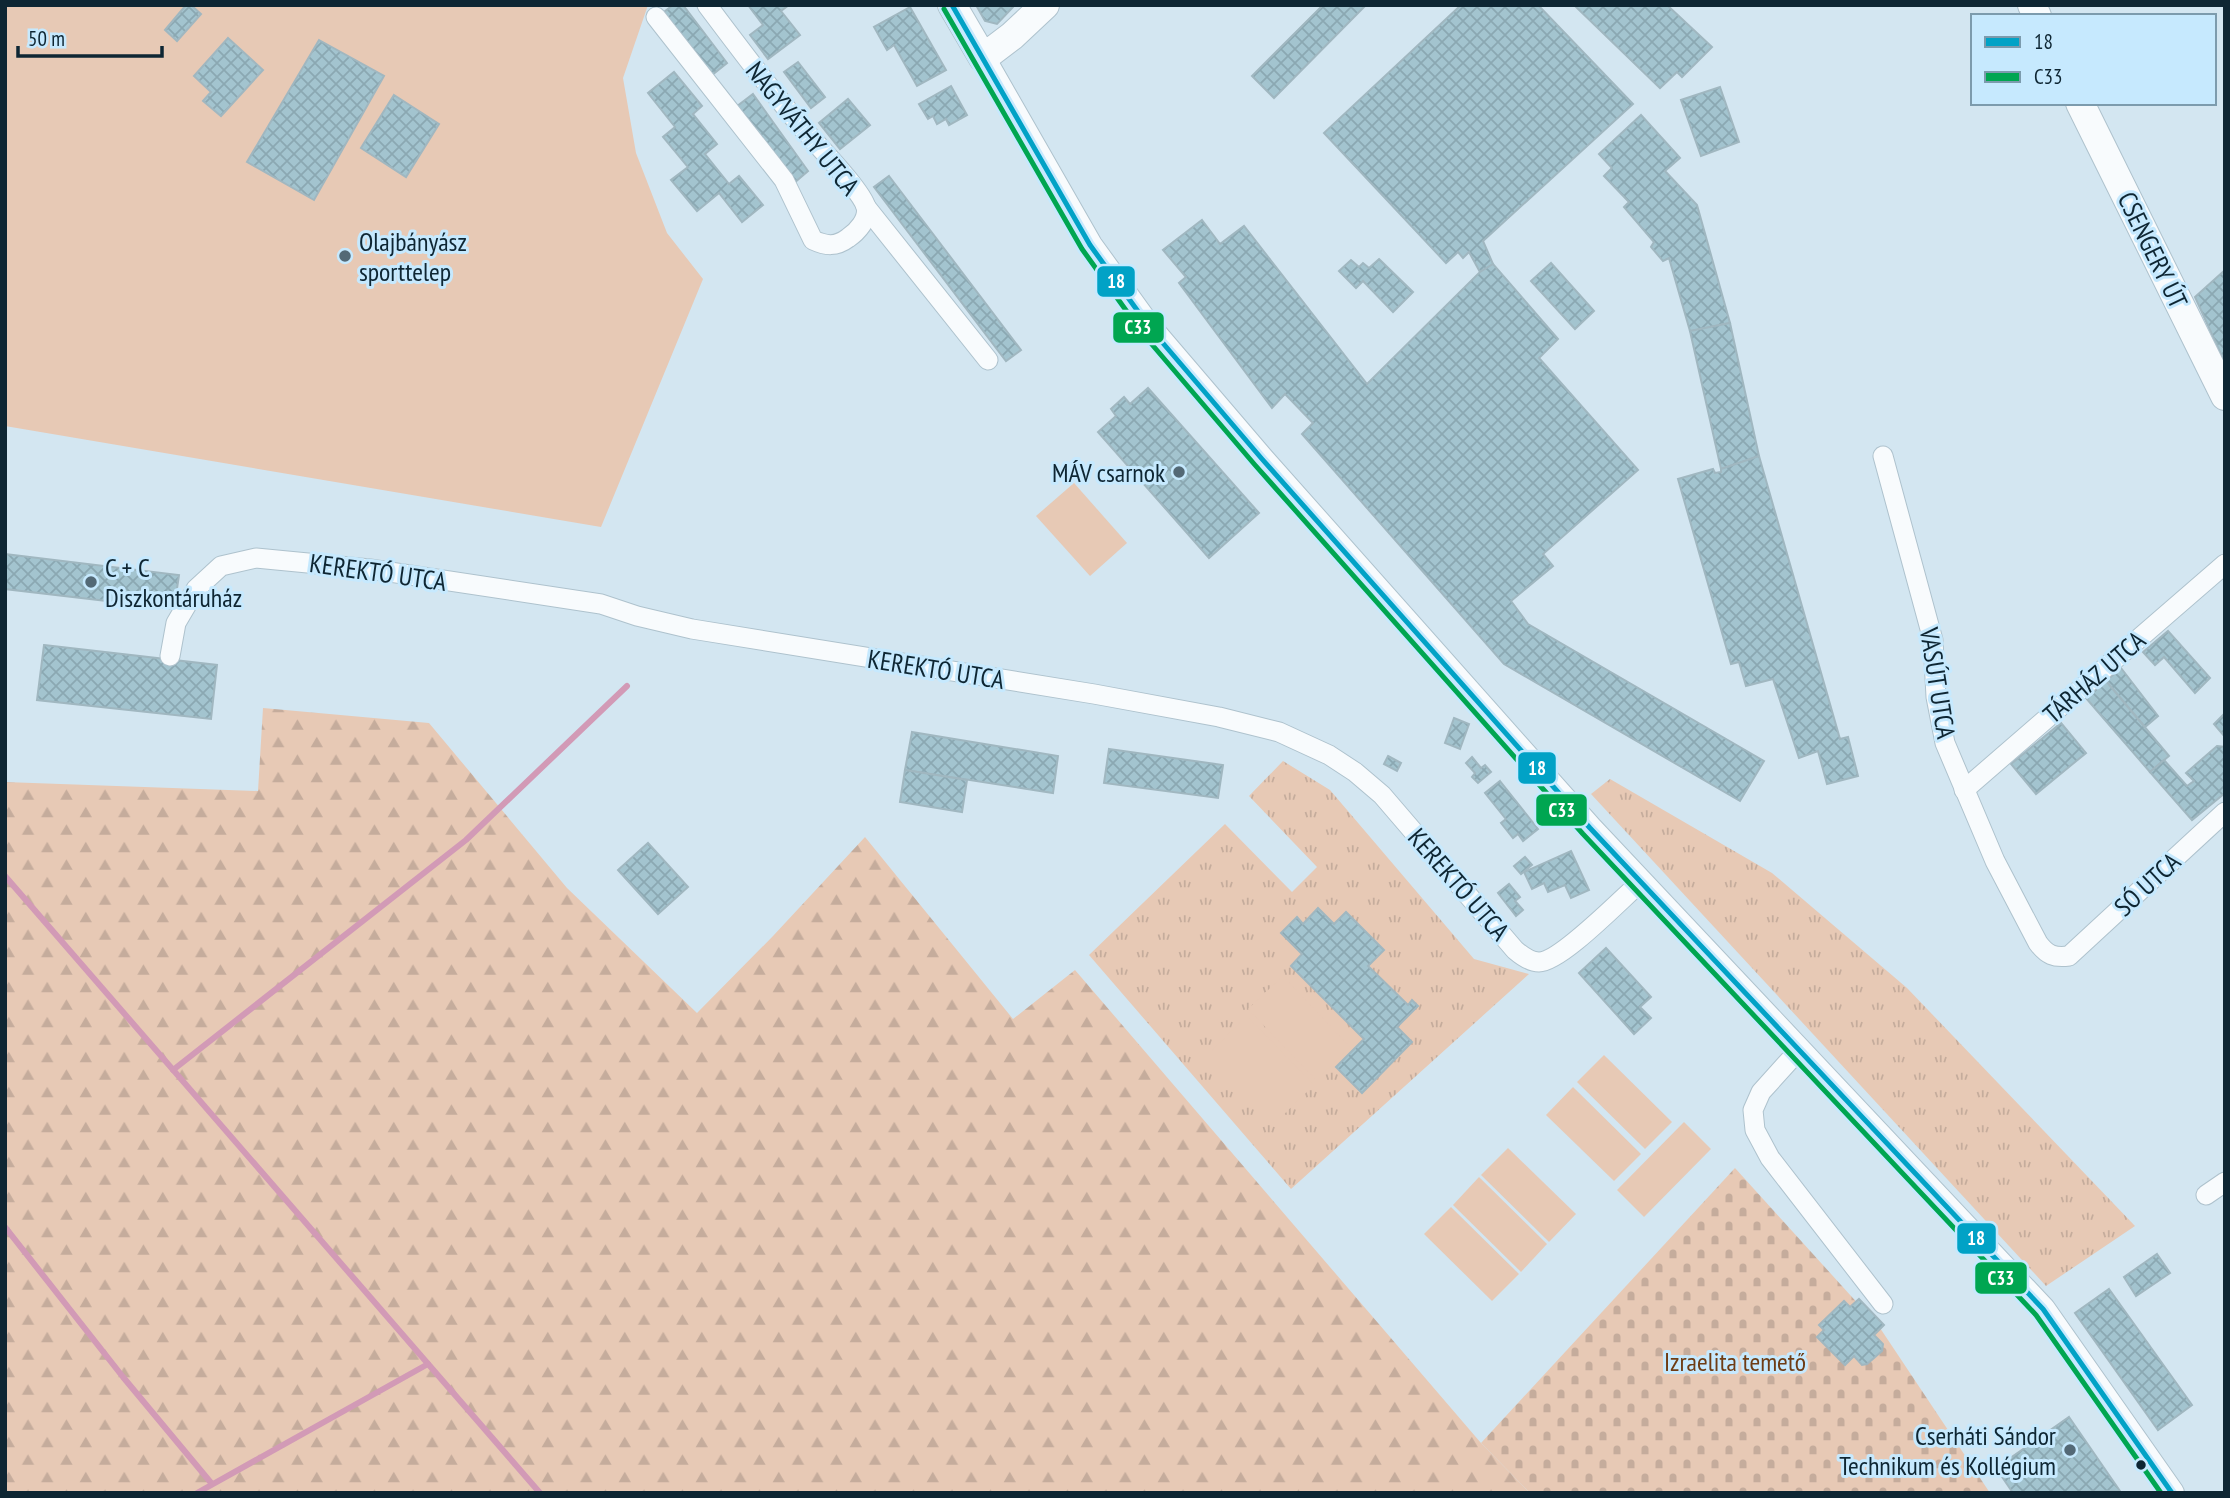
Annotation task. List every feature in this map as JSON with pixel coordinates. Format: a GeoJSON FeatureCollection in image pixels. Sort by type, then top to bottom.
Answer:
{"type":"FeatureCollection","features":[{"type":"Feature","properties":{"kind":"main road"},"geometry":{"type":"LineString","coordinates":[[952,5],[983,58],[1012,36],[1045,5]]}},
{"type":"Feature","properties":{"kind":"main road","name":"CSENGERY ÚT"},"geometry":{"type":"LineString","coordinates":[[2081,105],[2225,396]]}},
{"type":"Feature","properties":{"kind":"street","name":"NAGYVÁTHY UTCA"},"geometry":{"type":"LineString","coordinates":[[656,17],[784,180],[813,240],[823,244],[843,242],[859,228],[865,218],[866,208],[849,182],[707,5]]}},
{"type":"Feature","properties":{"kind":"street"},"geometry":{"type":"LineString","coordinates":[[983,58],[1090,244],[1150,328],[1262,459],[1590,828],[2043,1309],[2172,1493]]}},
{"type":"Feature","properties":{"kind":"street"},"geometry":{"type":"LineString","coordinates":[[866,208],[988,360]]}},
{"type":"Feature","properties":{"kind":"street","name":"VASÚT UTCA"},"geometry":{"type":"LineString","coordinates":[[1883,456],[1933,640],[1939,719],[1964,790],[1995,861],[2038,943],[2045,952],[2056,958],[2069,956]]}},
{"type":"Feature","properties":{"kind":"street","name":"KEREKTÓ UTCA"},"geometry":{"type":"LineString","coordinates":[[170,656],[176,624],[196,589],[221,566],[256,558],[370,569],[601,604],[668,625],[1094,694],[1219,716],[1279,732],[1329,755],[1382,795],[1516,950],[1532,961],[1541,962],[1559,955],[1640,881]]}},
{"type":"Feature","properties":{"kind":"street","name":"TÁRHÁZ UTCA"},"geometry":{"type":"LineString","coordinates":[[1964,790],[2225,564]]}},
{"type":"Feature","properties":{"kind":"street","name":"SÓ UTCA"},"geometry":{"type":"LineString","coordinates":[[2069,956],[2225,811]]}},
{"type":"Feature","properties":{"kind":"street"},"geometry":{"type":"LineString","coordinates":[[1800,1050],[1761,1092],[1754,1110],[1755,1130],[1770,1158],[1883,1304]]}},
{"type":"Feature","properties":{"kind":"street"},"geometry":{"type":"LineString","coordinates":[[2206,1195],[2225,1182]]}},
{"type":"Feature","properties":{"kind":"green space","name":"Olajbányász sporttelep"},"geometry":{"type":"Polygon","coordinates":[[[5,5],[648,5],[623,78],[636,153],[667,233],[703,279],[601,527],[5,426],[5,5]]]}},
{"type":"Feature","properties":{"kind":"green space"},"geometry":{"type":"Polygon","coordinates":[[[1074,483],[1127,543],[1090,576],[1036,516],[1074,483]]]}},
{"type":"Feature","properties":{"kind":"green space"},"geometry":{"type":"Polygon","coordinates":[[[263,708],[429,723],[567,888],[697,1013],[865,837],[1013,1019],[1075,970],[1481,1443],[1530,1493],[5,1493],[5,782],[258,791],[263,708]]]}},
{"type":"Feature","properties":{"kind":"green space"},"geometry":{"type":"Polygon","coordinates":[[[1283,761],[1330,790],[1474,959],[1529,974],[1291,1189],[1089,955],[1225,824],[1292,892],[1317,867],[1249,796],[1283,761]]]}},
{"type":"Feature","properties":{"kind":"green space"},"geometry":{"type":"Polygon","coordinates":[[[1610,779],[1772,873],[1907,988],[2135,1226],[2046,1286],[1591,794],[1610,779]]]}},
{"type":"Feature","properties":{"kind":"green space"},"geometry":{"type":"Polygon","coordinates":[[[1283,976],[1350,1047],[1316,1080],[1248,1009],[1283,976]]]}},
{"type":"Feature","properties":{"kind":"green space"},"geometry":{"type":"Polygon","coordinates":[[[1247,1016],[1314,1085],[1273,1125],[1205,1057],[1247,1016]]]}},
{"type":"Feature","properties":{"kind":"green space"},"geometry":{"type":"Polygon","coordinates":[[[1604,1055],[1672,1122],[1645,1149],[1577,1082],[1604,1055]]]}},
{"type":"Feature","properties":{"kind":"green space"},"geometry":{"type":"Polygon","coordinates":[[[1573,1087],[1641,1154],[1614,1181],[1546,1115],[1573,1087]]]}},
{"type":"Feature","properties":{"kind":"green space"},"geometry":{"type":"Polygon","coordinates":[[[1684,1122],[1711,1149],[1644,1217],[1617,1190],[1684,1122]]]}},
{"type":"Feature","properties":{"kind":"green space"},"geometry":{"type":"Polygon","coordinates":[[[1508,1148],[1576,1214],[1549,1242],[1481,1175],[1508,1148]]]}},
{"type":"Feature","properties":{"kind":"green space","name":"Izraelita temető"},"geometry":{"type":"Polygon","coordinates":[[[1735,1168],[1880,1328],[1990,1493],[1530,1493],[1481,1443],[1735,1168]]]}},
{"type":"Feature","properties":{"kind":"green space"},"geometry":{"type":"Polygon","coordinates":[[[1479,1177],[1547,1244],[1521,1272],[1453,1205],[1479,1177]]]}},
{"type":"Feature","properties":{"kind":"green space"},"geometry":{"type":"Polygon","coordinates":[[[1451,1207],[1519,1274],[1492,1301],[1424,1234],[1451,1207]]]}},
{"type":"Feature","properties":{"kind":"building"},"geometry":{"type":"Polygon","coordinates":[[[186,5],[191,5],[201,14],[177,41],[165,30],[186,5]]]}},
{"type":"Feature","properties":{"kind":"building"},"geometry":{"type":"Polygon","coordinates":[[[673,5],[683,5],[727,63],[712,75],[664,12],[673,5]]]}},
{"type":"Feature","properties":{"kind":"building"},"geometry":{"type":"Polygon","coordinates":[[[748,5],[789,5],[781,11],[800,35],[768,59],[750,35],[763,25],[748,5]]]}},
{"type":"Feature","properties":{"kind":"building"},"geometry":{"type":"Polygon","coordinates":[[[976,5],[1013,7],[997,24],[985,21],[976,5]]]}},
{"type":"Feature","properties":{"kind":"building"},"geometry":{"type":"Polygon","coordinates":[[[1323,5],[1366,5],[1274,98],[1252,76],[1323,5]]]}},
{"type":"Feature","properties":{"kind":"building"},"geometry":{"type":"Polygon","coordinates":[[[1461,5],[1538,5],[1633,104],[1483,241],[1493,264],[1480,272],[1469,252],[1463,258],[1458,252],[1446,263],[1324,133],[1461,5]]]}},
{"type":"Feature","properties":{"kind":"building"},"geometry":{"type":"Polygon","coordinates":[[[1574,5],[1667,5],[1712,47],[1682,77],[1677,72],[1660,88],[1574,5]]]}},
{"type":"Feature","properties":{"kind":"building"},"geometry":{"type":"Polygon","coordinates":[[[910,7],[946,70],[917,86],[894,45],[887,50],[874,27],[910,7]]]}},
{"type":"Feature","properties":{"kind":"building"},"geometry":{"type":"Polygon","coordinates":[[[228,38],[263,70],[221,116],[203,101],[211,92],[194,76],[228,38]]]}},
{"type":"Feature","properties":{"kind":"building"},"geometry":{"type":"Polygon","coordinates":[[[319,40],[384,76],[314,200],[247,162],[319,40]]]}},
{"type":"Feature","properties":{"kind":"building"},"geometry":{"type":"Polygon","coordinates":[[[798,62],[825,97],[811,108],[784,72],[798,62]]]}},
{"type":"Feature","properties":{"kind":"building"},"geometry":{"type":"Polygon","coordinates":[[[674,72],[702,106],[693,114],[717,144],[705,154],[729,184],[739,176],[763,205],[742,222],[719,193],[697,211],[671,180],[688,167],[663,137],[675,127],[648,93],[674,72]]]}},
{"type":"Feature","properties":{"kind":"building"},"geometry":{"type":"Polygon","coordinates":[[[951,86],[967,115],[949,125],[946,119],[937,124],[933,116],[928,119],[919,104],[951,86]]]}},
{"type":"Feature","properties":{"kind":"building"},"geometry":{"type":"Polygon","coordinates":[[[1720,87],[1739,142],[1701,156],[1681,100],[1720,87]]]}},
{"type":"Feature","properties":{"kind":"building"},"geometry":{"type":"Polygon","coordinates":[[[753,94],[808,171],[794,183],[736,107],[753,94]]]}},
{"type":"Feature","properties":{"kind":"building"},"geometry":{"type":"Polygon","coordinates":[[[394,95],[439,124],[406,177],[361,148],[394,95]]]}},
{"type":"Feature","properties":{"kind":"building"},"geometry":{"type":"Polygon","coordinates":[[[848,99],[870,125],[840,149],[819,123],[848,99]]]}},
{"type":"Feature","properties":{"kind":"building"},"geometry":{"type":"Polygon","coordinates":[[[1641,115],[1680,158],[1665,171],[1697,205],[1730,323],[1690,331],[1669,258],[1663,261],[1651,247],[1654,242],[1624,207],[1629,202],[1604,176],[1612,168],[1599,154],[1641,115]]]}},
{"type":"Feature","properties":{"kind":"building"},"geometry":{"type":"Polygon","coordinates":[[[889,176],[1021,350],[1006,361],[874,187],[889,176]]]}},
{"type":"Feature","properties":{"kind":"building"},"geometry":{"type":"Polygon","coordinates":[[[1202,220],[1220,244],[1244,226],[1367,384],[1480,272],[1493,264],[1558,339],[1539,358],[1638,470],[1543,554],[1553,566],[1511,601],[1528,624],[1764,761],[1740,801],[1504,664],[1302,434],[1313,423],[1285,394],[1272,408],[1179,283],[1186,277],[1163,250],[1202,220]]]}},
{"type":"Feature","properties":{"kind":"building"},"geometry":{"type":"Polygon","coordinates":[[[1379,259],[1413,292],[1393,312],[1363,281],[1356,288],[1339,271],[1351,260],[1359,267],[1363,263],[1369,268],[1379,259]]]}},
{"type":"Feature","properties":{"kind":"building"},"geometry":{"type":"Polygon","coordinates":[[[1551,263],[1594,311],[1575,329],[1531,281],[1551,263]]]}},
{"type":"Feature","properties":{"kind":"building"},"geometry":{"type":"Polygon","coordinates":[[[2225,270],[2225,363],[2195,297],[2225,270]]]}},
{"type":"Feature","properties":{"kind":"building"},"geometry":{"type":"Polygon","coordinates":[[[1730,323],[1759,456],[1721,469],[1690,331],[1730,323]]]}},
{"type":"Feature","properties":{"kind":"building","name":"MÁV csarnok"},"geometry":{"type":"Polygon","coordinates":[[[1148,388],[1259,513],[1209,558],[1098,432],[1116,416],[1111,409],[1124,397],[1130,404],[1148,388]]]}},
{"type":"Feature","properties":{"kind":"building"},"geometry":{"type":"Polygon","coordinates":[[[1759,456],[1840,739],[1848,737],[1858,776],[1827,784],[1818,751],[1799,758],[1773,679],[1746,686],[1739,662],[1731,664],[1678,479],[1713,469],[1715,473],[1721,472],[1721,469],[1759,456]]]}},
{"type":"Feature","properties":{"kind":"building","name":"C + C Diszkontáruház"},"geometry":{"type":"Polygon","coordinates":[[[5,554],[179,575],[174,609],[5,589],[5,554]]]}},
{"type":"Feature","properties":{"kind":"building"},"geometry":{"type":"Polygon","coordinates":[[[2168,631],[2210,678],[2195,693],[2164,657],[2155,665],[2143,652],[2168,631]]]}},
{"type":"Feature","properties":{"kind":"building"},"geometry":{"type":"Polygon","coordinates":[[[44,645],[217,665],[211,719],[37,700],[44,645]]]}},
{"type":"Feature","properties":{"kind":"building"},"geometry":{"type":"Polygon","coordinates":[[[2121,668],[2158,716],[2145,727],[2106,681],[2121,668]]]}},
{"type":"Feature","properties":{"kind":"building"},"geometry":{"type":"Polygon","coordinates":[[[2106,681],[2169,756],[2150,772],[2086,698],[2106,681]]]}},
{"type":"Feature","properties":{"kind":"building"},"geometry":{"type":"Polygon","coordinates":[[[2225,713],[2225,737],[2214,724],[2225,713]]]}},
{"type":"Feature","properties":{"kind":"building"},"geometry":{"type":"Polygon","coordinates":[[[1454,718],[1469,724],[1460,749],[1445,743],[1454,718]]]}},
{"type":"Feature","properties":{"kind":"building"},"geometry":{"type":"Polygon","coordinates":[[[2061,723],[2086,753],[2036,794],[2011,764],[2061,723]]]}},
{"type":"Feature","properties":{"kind":"building"},"geometry":{"type":"Polygon","coordinates":[[[912,732],[1058,756],[1053,793],[905,770],[912,732]]]}},
{"type":"Feature","properties":{"kind":"building"},"geometry":{"type":"Polygon","coordinates":[[[2217,746],[2225,747],[2225,793],[2192,820],[2150,772],[2164,760],[2187,786],[2194,781],[2186,773],[2217,746]]]}},
{"type":"Feature","properties":{"kind":"building"},"geometry":{"type":"Polygon","coordinates":[[[1109,749],[1223,765],[1218,798],[1104,783],[1109,749]]]}},
{"type":"Feature","properties":{"kind":"building"},"geometry":{"type":"Polygon","coordinates":[[[1388,756],[1401,763],[1397,771],[1384,764],[1388,756]]]}},
{"type":"Feature","properties":{"kind":"building"},"geometry":{"type":"Polygon","coordinates":[[[1472,757],[1481,768],[1485,765],[1491,772],[1478,783],[1472,777],[1475,773],[1466,763],[1472,757]]]}},
{"type":"Feature","properties":{"kind":"building"},"geometry":{"type":"Polygon","coordinates":[[[905,770],[967,780],[962,812],[900,802],[905,770]]]}},
{"type":"Feature","properties":{"kind":"building"},"geometry":{"type":"Polygon","coordinates":[[[1500,781],[1538,829],[1523,841],[1518,834],[1513,838],[1501,823],[1506,819],[1485,793],[1500,781]]]}},
{"type":"Feature","properties":{"kind":"building"},"geometry":{"type":"Polygon","coordinates":[[[648,843],[688,887],[658,914],[618,870],[648,843]]]}},
{"type":"Feature","properties":{"kind":"building"},"geometry":{"type":"Polygon","coordinates":[[[1571,851],[1589,890],[1571,898],[1565,885],[1548,892],[1544,883],[1532,889],[1524,872],[1571,851]]]}},
{"type":"Feature","properties":{"kind":"building"},"geometry":{"type":"Polygon","coordinates":[[[1525,857],[1532,865],[1521,874],[1514,866],[1525,857]]]}},
{"type":"Feature","properties":{"kind":"building"},"geometry":{"type":"Polygon","coordinates":[[[1509,884],[1520,897],[1515,901],[1523,910],[1516,916],[1498,893],[1509,884]]]}},
{"type":"Feature","properties":{"kind":"building"},"geometry":{"type":"Polygon","coordinates":[[[1318,908],[1334,924],[1346,912],[1384,950],[1368,966],[1408,1005],[1412,1000],[1418,1006],[1397,1027],[1412,1042],[1362,1093],[1336,1067],[1364,1039],[1291,966],[1302,954],[1281,933],[1297,917],[1303,924],[1318,908]]]}},
{"type":"Feature","properties":{"kind":"building"},"geometry":{"type":"Polygon","coordinates":[[[1606,948],[1651,997],[1640,1007],[1651,1018],[1634,1034],[1579,973],[1606,948]]]}},
{"type":"Feature","properties":{"kind":"building"},"geometry":{"type":"Polygon","coordinates":[[[2157,1254],[2170,1273],[2136,1296],[2124,1277],[2157,1254]]]}},
{"type":"Feature","properties":{"kind":"building"},"geometry":{"type":"Polygon","coordinates":[[[2109,1289],[2192,1405],[2158,1430],[2075,1313],[2109,1289]]]}},
{"type":"Feature","properties":{"kind":"building"},"geometry":{"type":"Polygon","coordinates":[[[1859,1299],[1884,1325],[1874,1335],[1883,1344],[1882,1351],[1867,1364],[1862,1365],[1854,1356],[1845,1365],[1817,1337],[1824,1330],[1819,1325],[1844,1301],[1850,1307],[1859,1299]]]}},
{"type":"Feature","properties":{"kind":"building"},"geometry":{"type":"Polygon","coordinates":[[[2069,1417],[2120,1491],[2013,1493],[1996,1468],[2069,1417]]]}},
{"type":"Feature","properties":{"kind":"waterway"},"geometry":{"type":"LineString","coordinates":[[173,1070],[466,840],[627,686]]}},
{"type":"Feature","properties":{"kind":"waterway"},"geometry":{"type":"LineString","coordinates":[[5,876],[540,1493]]}},
{"type":"Feature","properties":{"kind":"waterway"},"geometry":{"type":"LineString","coordinates":[[5,1227],[123,1377],[212,1484]]}},
{"type":"Feature","properties":{"kind":"waterway"},"geometry":{"type":"LineString","coordinates":[[197,1493],[428,1364]]}},
{"type":"Feature","properties":{"kind":"transit line","name":"18"},"geometry":{"type":"LineString","coordinates":[[952,5],[1090,245],[1150,328],[1262,459],[1590,828],[2043,1309],[2172,1493]]}},
{"type":"Feature","properties":{"kind":"transit line","name":"C33"},"geometry":{"type":"LineString","coordinates":[[944,9],[1082,249],[1143,334],[1255,465],[1583,834],[2036,1315],[2161,1493]]}},
{"type":"Feature","properties":{"kind":"place","name":"Olajbányász sporttelep"},"geometry":{"type":"Point","coordinates":[345,256]}},
{"type":"Feature","properties":{"kind":"place","name":"MÁV csarnok"},"geometry":{"type":"Point","coordinates":[1179,472]}},
{"type":"Feature","properties":{"kind":"place","name":"C + C Diszkontáruház"},"geometry":{"type":"Point","coordinates":[91,582]}},
{"type":"Feature","properties":{"kind":"place","name":"Cserháti Sándor Technikum és Kollégium"},"geometry":{"type":"Point","coordinates":[2070,1450]}}]}
